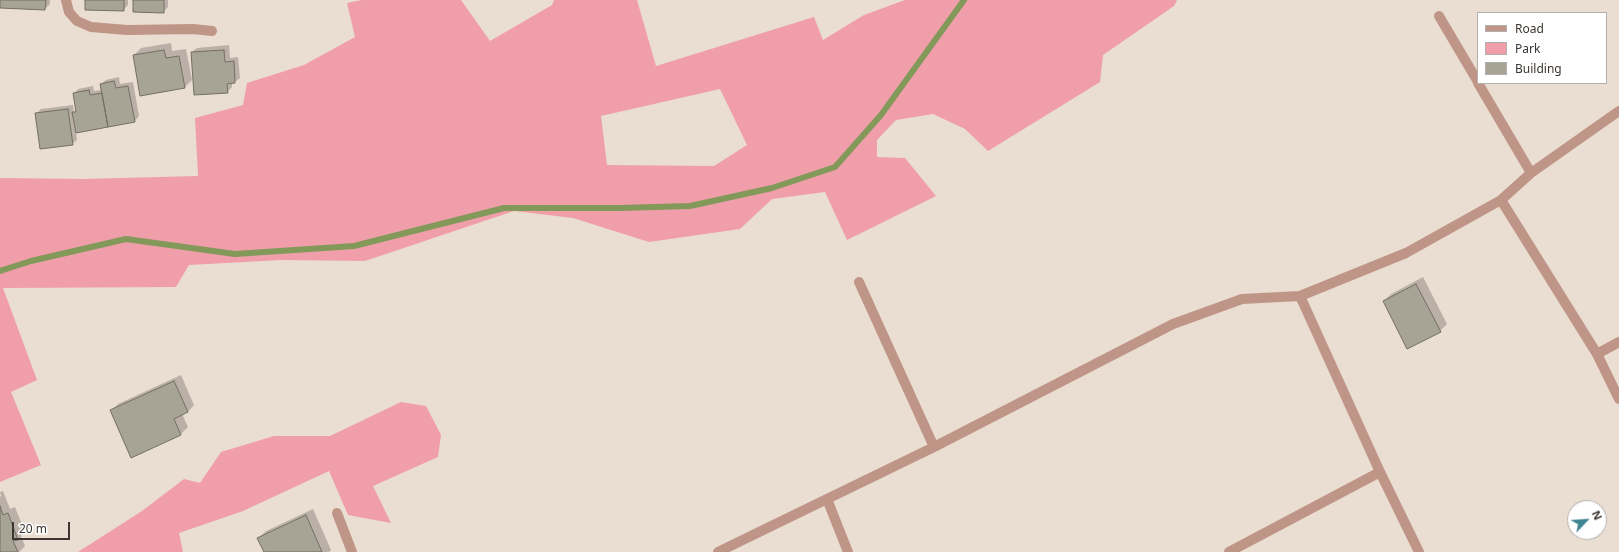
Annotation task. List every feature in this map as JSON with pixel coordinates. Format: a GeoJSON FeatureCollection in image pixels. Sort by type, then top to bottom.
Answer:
{"type":"FeatureCollection","features":[{"type":"Feature","properties":{"kind":"street"},"geometry":{"type":"LineString","coordinates":[[66,0],[69,12],[78,21],[91,27],[127,30],[193,29],[212,31]]}},
{"type":"Feature","properties":{"kind":"street"},"geometry":{"type":"LineString","coordinates":[[1439,16],[1477,81]]}},
{"type":"Feature","properties":{"kind":"street"},"geometry":{"type":"LineString","coordinates":[[1479,84],[1531,172]]}},
{"type":"Feature","properties":{"kind":"street"},"geometry":{"type":"LineString","coordinates":[[718,552],[934,447],[1173,324],[1242,299],[1300,296],[1406,253],[1501,200],[1531,172],[1619,111]]}},
{"type":"Feature","properties":{"kind":"street"},"geometry":{"type":"LineString","coordinates":[[1501,200],[1597,354],[1619,399]]}},
{"type":"Feature","properties":{"kind":"street"},"geometry":{"type":"LineString","coordinates":[[859,282],[934,447]]}},
{"type":"Feature","properties":{"kind":"street"},"geometry":{"type":"LineString","coordinates":[[1300,296],[1380,472],[1419,552]]}},
{"type":"Feature","properties":{"kind":"street"},"geometry":{"type":"LineString","coordinates":[[1597,354],[1619,342]]}},
{"type":"Feature","properties":{"kind":"street"},"geometry":{"type":"LineString","coordinates":[[1229,552],[1380,472]]}},
{"type":"Feature","properties":{"kind":"street"},"geometry":{"type":"LineString","coordinates":[[827,499],[848,552]]}},
{"type":"Feature","properties":{"kind":"street"},"geometry":{"type":"LineString","coordinates":[[337,514],[352,552]]}},
{"type":"Feature","properties":{"kind":"green space"},"geometry":{"type":"Polygon","coordinates":[[[362,0],[461,0],[490,41],[552,5],[554,0],[637,0],[656,66],[814,17],[823,40],[864,15],[905,0],[1177,0],[1174,6],[1103,55],[1100,82],[988,151],[965,129],[933,114],[896,120],[877,140],[877,157],[905,158],[936,196],[847,240],[825,192],[772,199],[740,229],[649,242],[573,218],[514,211],[365,261],[281,260],[189,265],[176,287],[3,288],[37,380],[11,392],[41,465],[0,482],[0,178],[83,179],[198,176],[195,118],[243,105],[247,83],[304,65],[355,37],[347,3],[362,0]],[[720,89],[601,116],[607,165],[714,166],[747,145],[720,89]]]}},
{"type":"Feature","properties":{"kind":"green space"},"geometry":{"type":"Polygon","coordinates":[[[401,402],[426,406],[441,435],[438,457],[373,486],[391,523],[348,515],[329,471],[243,511],[179,533],[183,552],[78,552],[142,511],[184,479],[200,483],[221,452],[274,436],[330,436],[401,402]]]}},
{"type":"Feature","properties":{"kind":"building"},"geometry":{"type":"Polygon","coordinates":[[[0,0],[46,0],[45,10],[0,8],[0,0]]]}},
{"type":"Feature","properties":{"kind":"building"},"geometry":{"type":"Polygon","coordinates":[[[85,0],[124,0],[124,11],[85,10],[85,0]]]}},
{"type":"Feature","properties":{"kind":"building"},"geometry":{"type":"Polygon","coordinates":[[[133,0],[164,0],[164,13],[133,12],[133,0]]]}},
{"type":"Feature","properties":{"kind":"building"},"geometry":{"type":"Polygon","coordinates":[[[164,50],[166,58],[179,56],[185,88],[140,96],[133,55],[164,50]]]}},
{"type":"Feature","properties":{"kind":"building"},"geometry":{"type":"Polygon","coordinates":[[[224,50],[225,62],[234,61],[235,83],[227,84],[228,93],[194,95],[191,52],[224,50]]]}},
{"type":"Feature","properties":{"kind":"building"},"geometry":{"type":"Polygon","coordinates":[[[114,81],[116,88],[128,86],[135,122],[108,127],[100,84],[114,81]]]}},
{"type":"Feature","properties":{"kind":"building"},"geometry":{"type":"Polygon","coordinates":[[[89,90],[90,95],[102,93],[108,127],[76,133],[72,112],[76,112],[73,93],[89,90]]]}},
{"type":"Feature","properties":{"kind":"building"},"geometry":{"type":"Polygon","coordinates":[[[68,109],[73,145],[40,149],[35,113],[68,109]]]}},
{"type":"Feature","properties":{"kind":"building"},"geometry":{"type":"Polygon","coordinates":[[[1416,284],[1441,332],[1407,349],[1383,301],[1416,284]]]}},
{"type":"Feature","properties":{"kind":"building"},"geometry":{"type":"Polygon","coordinates":[[[174,381],[188,412],[174,419],[181,435],[131,458],[110,410],[174,381]]]}},
{"type":"Feature","properties":{"kind":"building"},"geometry":{"type":"Polygon","coordinates":[[[0,506],[3,515],[8,513],[18,540],[13,541],[18,552],[0,552],[0,506]]]}},
{"type":"Feature","properties":{"kind":"building"},"geometry":{"type":"Polygon","coordinates":[[[306,515],[322,552],[264,552],[257,538],[306,515]]]}},
{"type":"Feature","properties":{"kind":"waterway"},"geometry":{"type":"LineString","coordinates":[[0,271],[31,261],[126,239],[235,254],[354,246],[504,208],[620,208],[690,206],[772,188],[835,167],[881,115],[964,0]]}}]}
